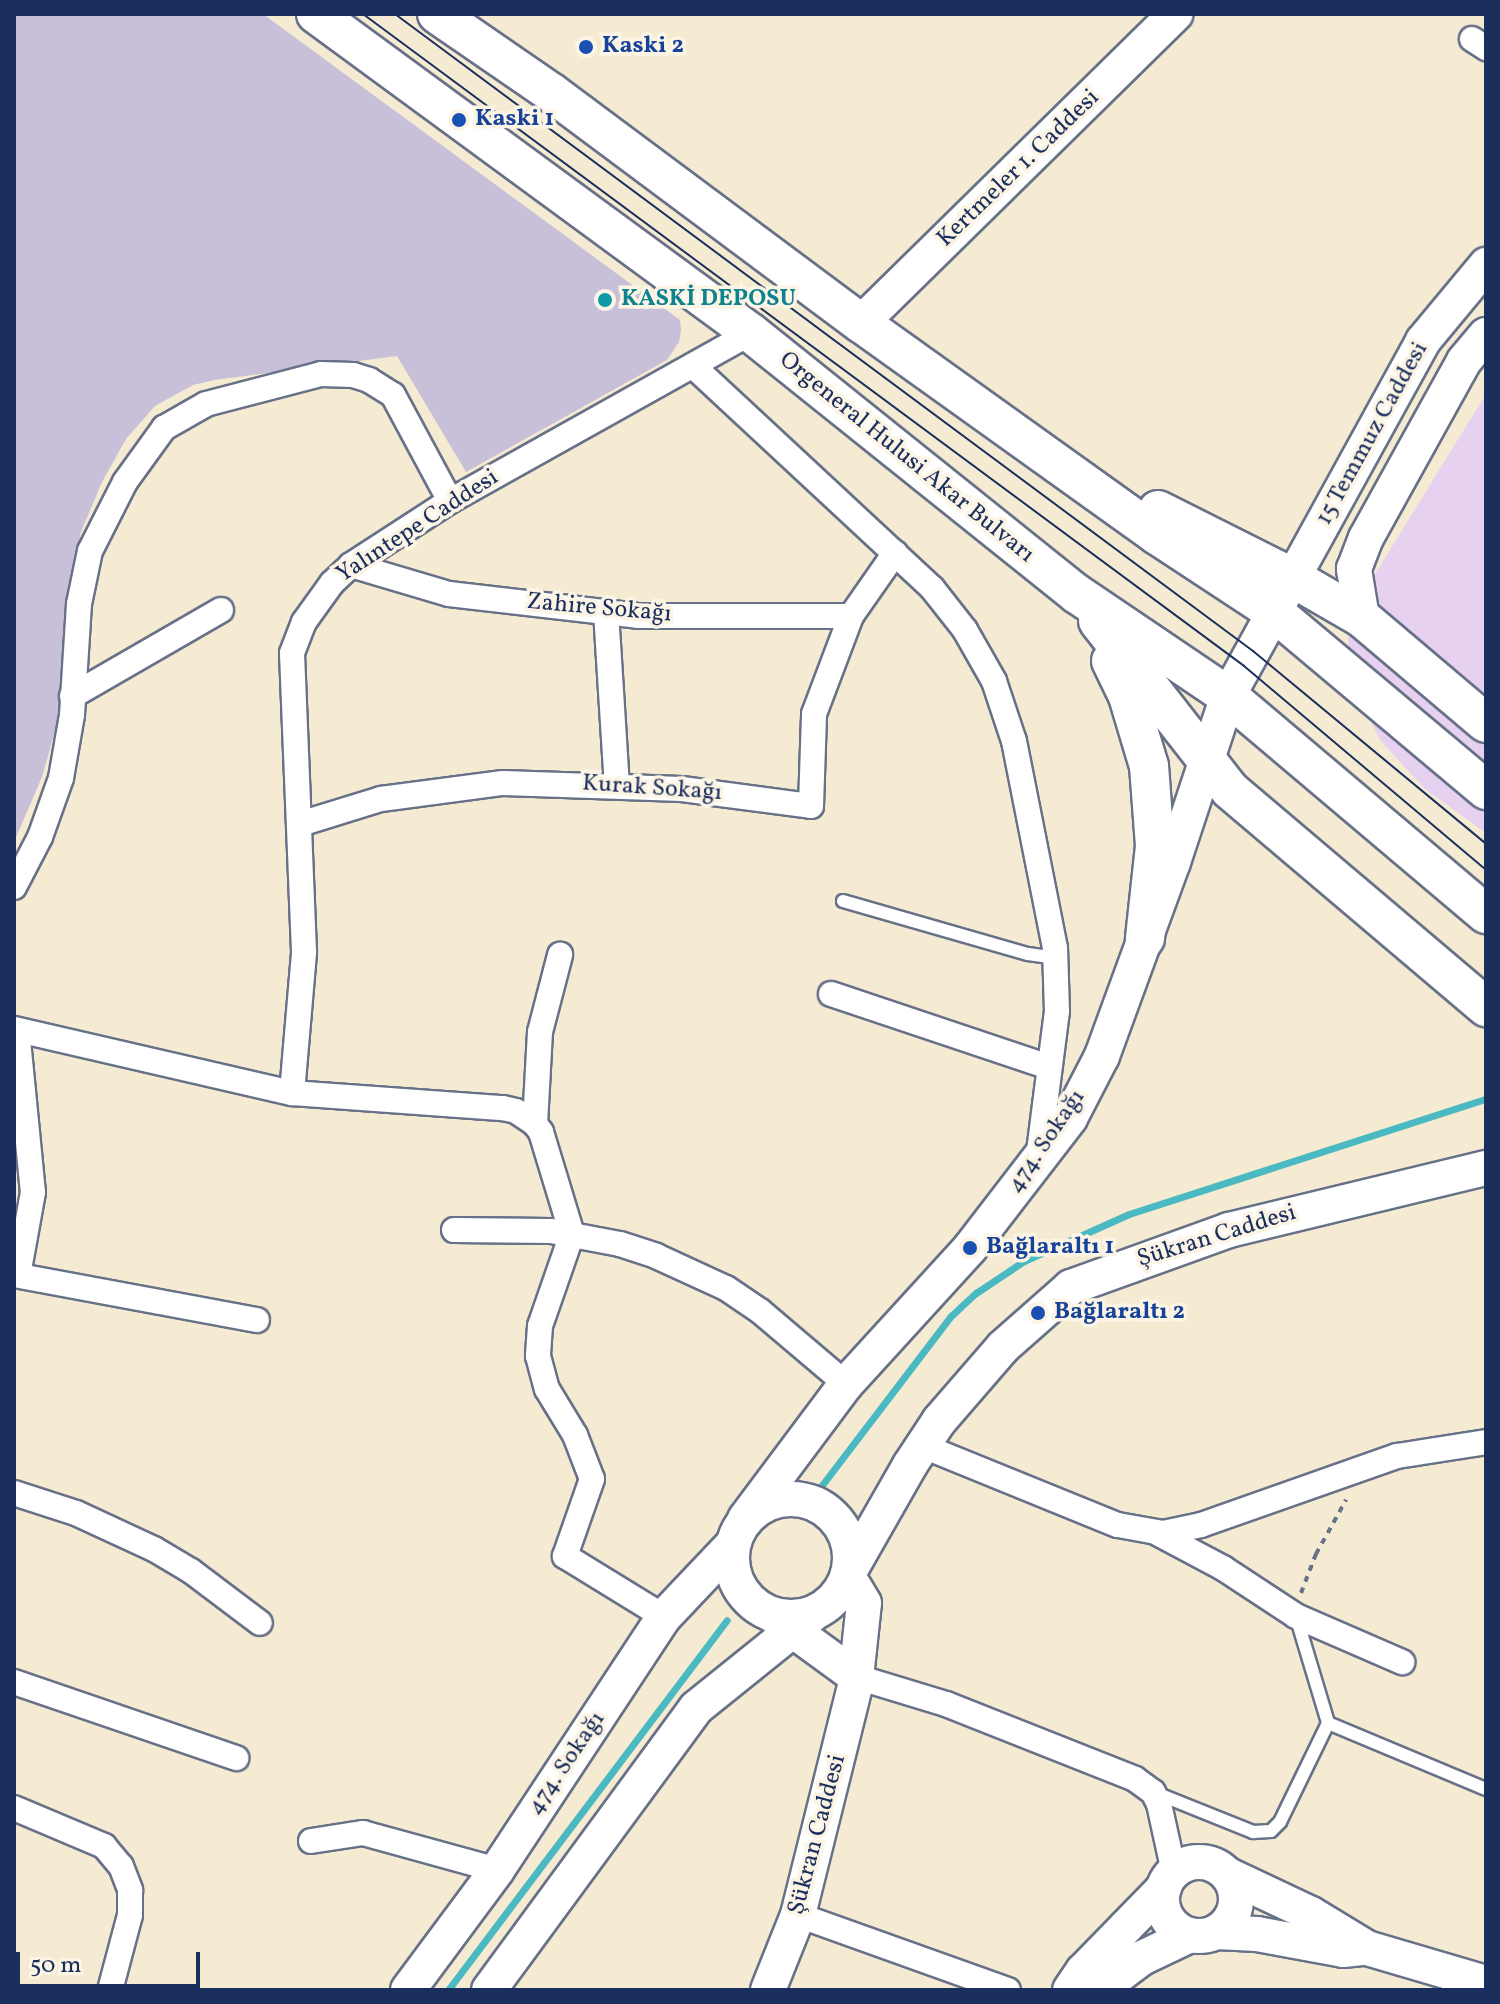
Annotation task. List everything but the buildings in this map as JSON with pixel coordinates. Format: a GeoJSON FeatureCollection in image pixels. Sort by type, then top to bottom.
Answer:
{"type":"FeatureCollection","features":[{"type":"Feature","properties":{"kind":"main road","name":"Orgeneral Hulusi Akar Bulvarı"},"geometry":{"type":"LineString","coordinates":[[316,14],[751,333],[1077,594],[1228,696],[1486,914]]}},
{"type":"Feature","properties":{"kind":"main road"},"geometry":{"type":"LineString","coordinates":[[453,19],[861,323],[1157,535],[1274,612],[1486,790]]}},
{"type":"Feature","properties":{"kind":"main road"},"geometry":{"type":"LineString","coordinates":[[1046,454],[1293,578],[1362,618],[1486,723]]}},
{"type":"Feature","properties":{"kind":"main road"},"geometry":{"type":"LineString","coordinates":[[1077,594],[1230,790],[1486,1007]]}},
{"type":"Feature","properties":{"kind":"main road"},"geometry":{"type":"LineString","coordinates":[[1077,594],[1128,696],[1149,766],[1155,846],[1145,938]]}},
{"type":"Feature","properties":{"kind":"street","name":"Kertmeler 1. Caddesi"},"geometry":{"type":"LineString","coordinates":[[861,323],[1175,14]]}},
{"type":"Feature","properties":{"kind":"street","name":"15 Temmuz Caddesi"},"geometry":{"type":"LineString","coordinates":[[1228,696],[1423,341],[1486,265]]}},
{"type":"Feature","properties":{"kind":"street","name":"Yalıntepe Caddesi"},"geometry":{"type":"LineString","coordinates":[[292,1093],[304,952],[295,642],[315,604],[351,565],[450,501],[751,333]]}},
{"type":"Feature","properties":{"kind":"street","name":"15 Temmuz Caddesi"},"geometry":{"type":"LineString","coordinates":[[1362,618],[1354,569],[1366,538],[1464,361],[1486,335]]}},
{"type":"Feature","properties":{"kind":"street"},"geometry":{"type":"LineString","coordinates":[[693,366],[932,588],[965,630],[1006,710],[1055,958],[1057,1011],[1038,1161]]}},
{"type":"Feature","properties":{"kind":"street"},"geometry":{"type":"LineString","coordinates":[[14,887],[40,837],[61,778],[81,591],[99,530],[152,441],[192,409],[321,374],[337,373],[369,380],[393,395],[450,501]]}},
{"type":"Feature","properties":{"kind":"street"},"geometry":{"type":"LineString","coordinates":[[851,616],[895,553]]}},
{"type":"Feature","properties":{"kind":"street","name":"Zahire Sokağı"},"geometry":{"type":"LineString","coordinates":[[351,565],[449,594],[638,616],[851,616]]}},
{"type":"Feature","properties":{"kind":"street"},"geometry":{"type":"LineString","coordinates":[[72,696],[221,610]]}},
{"type":"Feature","properties":{"kind":"street"},"geometry":{"type":"LineString","coordinates":[[606,612],[617,785]]}},
{"type":"Feature","properties":{"kind":"street","name":"Kurak Sokağı"},"geometry":{"type":"LineString","coordinates":[[300,824],[381,799],[465,786],[617,785],[734,794],[811,806],[814,714],[851,616]]}},
{"type":"Feature","properties":{"kind":"street","name":"474. Sokağı"},"geometry":{"type":"LineString","coordinates":[[408,1990],[497,1870],[664,1617],[739,1532],[846,1384],[970,1248],[1070,1118],[1102,1056],[1228,696]]}},
{"type":"Feature","properties":{"kind":"street"},"geometry":{"type":"LineString","coordinates":[[535,1124],[540,1032],[560,955]]}},
{"type":"Feature","properties":{"kind":"street"},"geometry":{"type":"LineString","coordinates":[[831,994],[1049,1067]]}},
{"type":"Feature","properties":{"kind":"street"},"geometry":{"type":"LineString","coordinates":[[257,1320],[16,1275],[33,1192],[15,1029],[292,1093],[503,1108],[516,1111],[535,1124],[541,1132],[572,1234],[544,1312],[538,1341],[541,1373],[547,1389],[575,1435],[592,1479],[565,1556],[664,1617]]}},
{"type":"Feature","properties":{"kind":"street","name":"Şükran Caddesi"},"geometry":{"type":"LineString","coordinates":[[768,1990],[798,1915],[857,1677],[864,1603],[848,1574],[923,1446],[970,1384],[1003,1347],[1071,1287],[1168,1249],[1241,1227],[1486,1168]]}},
{"type":"Feature","properties":{"kind":"street"},"geometry":{"type":"LineString","coordinates":[[454,1230],[518,1228],[572,1234],[656,1256],[726,1288],[793,1337],[846,1384]]}},
{"type":"Feature","properties":{"kind":"street"},"geometry":{"type":"LineString","coordinates":[[1156,1532],[1201,1525],[1373,1463],[1425,1450],[1486,1442]]}},
{"type":"Feature","properties":{"kind":"street"},"geometry":{"type":"LineString","coordinates":[[923,1446],[1118,1525],[1156,1532],[1223,1568],[1296,1616],[1402,1662]]}},
{"type":"Feature","properties":{"kind":"street"},"geometry":{"type":"LineString","coordinates":[[14,1493],[76,1513],[154,1549],[203,1579],[260,1623]]}},
{"type":"Feature","properties":{"kind":"street"},"geometry":{"type":"LineString","coordinates":[[489,1990],[696,1708],[792,1619],[836,1597],[848,1574],[851,1557],[843,1530],[835,1518],[811,1502],[797,1499],[769,1502],[739,1532],[733,1573],[747,1598],[792,1619],[857,1677],[946,1704],[1135,1779],[1153,1792],[1169,1880],[1165,1915],[1178,1930],[1203,1934],[1257,1934],[1343,1950],[1367,1948]]}},
{"type":"Feature","properties":{"kind":"street"},"geometry":{"type":"LineString","coordinates":[[14,1682],[236,1758]]}},
{"type":"Feature","properties":{"kind":"street"},"geometry":{"type":"LineString","coordinates":[[14,1808],[104,1846],[121,1866],[130,1890],[130,1915],[110,1990]]}},
{"type":"Feature","properties":{"kind":"street"},"geometry":{"type":"LineString","coordinates":[[311,1841],[363,1833],[497,1870]]}},
{"type":"Feature","properties":{"kind":"street"},"geometry":{"type":"LineString","coordinates":[[1070,1990],[1083,1971],[1169,1880],[1185,1865],[1205,1862],[1311,1914],[1367,1948],[1486,1983]]}},
{"type":"Feature","properties":{"kind":"street"},"geometry":{"type":"LineString","coordinates":[[1099,1990],[1142,1958],[1203,1934],[1231,1919],[1236,1893],[1228,1875]]}},
{"type":"Feature","properties":{"kind":"street"},"geometry":{"type":"LineString","coordinates":[[798,1915],[1008,1990]]}},
{"type":"Feature","properties":{"kind":"lane"},"geometry":{"type":"LineString","coordinates":[[843,901],[1028,954],[1055,958]]}},
{"type":"Feature","properties":{"kind":"lane"},"geometry":{"type":"LineString","coordinates":[[1153,1792],[1253,1832],[1271,1831],[1280,1822],[1328,1723],[1296,1616]]}},
{"type":"Feature","properties":{"kind":"lane"},"geometry":{"type":"LineString","coordinates":[[1328,1723],[1486,1789]]}},
{"type":"Feature","properties":{"kind":"path"},"geometry":{"type":"LineString","coordinates":[[1296,1616],[1304,1582],[1316,1554],[1350,1494],[1373,1463]]}},
{"type":"Feature","properties":{"kind":"shaded area"},"geometry":{"type":"Polygon","coordinates":[[[14,14],[263,14],[680,320],[681,331],[679,342],[667,360],[466,472],[397,356],[214,380],[193,385],[155,406],[126,439],[102,482],[81,532],[70,586],[60,713],[42,777],[14,842],[14,14]]]}},
{"type":"Feature","properties":{"kind":"shaded area"},"geometry":{"type":"Polygon","coordinates":[[[1486,394],[1486,833],[1425,789],[1380,740],[1359,697],[1352,672],[1346,621],[1486,394]]]}},
{"type":"Feature","properties":{"kind":"waterway"},"geometry":{"type":"LineString","coordinates":[[819,1489],[951,1316],[976,1293],[1024,1261],[1129,1214],[1486,1099]]}},
{"type":"Feature","properties":{"kind":"waterway"},"geometry":{"type":"LineString","coordinates":[[448,1990],[727,1620]]}},
{"type":"Feature","properties":{"kind":"tram line"},"geometry":{"type":"LineString","coordinates":[[363,14],[1244,666],[1486,870]]}},
{"type":"Feature","properties":{"kind":"tram line"},"geometry":{"type":"LineString","coordinates":[[395,14],[1253,651],[1486,844]]}},
{"type":"Feature","properties":{"kind":"place","name":"Kaski 2"},"geometry":{"type":"Point","coordinates":[586,47]}},
{"type":"Feature","properties":{"kind":"place","name":"Kaski 1"},"geometry":{"type":"Point","coordinates":[459,120]}},
{"type":"Feature","properties":{"kind":"place","name":"KASKİ DEPOSU"},"geometry":{"type":"Point","coordinates":[605,300]}},
{"type":"Feature","properties":{"kind":"place","name":"Bağlaraltı 1"},"geometry":{"type":"Point","coordinates":[970,1248]}},
{"type":"Feature","properties":{"kind":"place","name":"Bağlaraltı 2"},"geometry":{"type":"Point","coordinates":[1038,1313]}}]}
